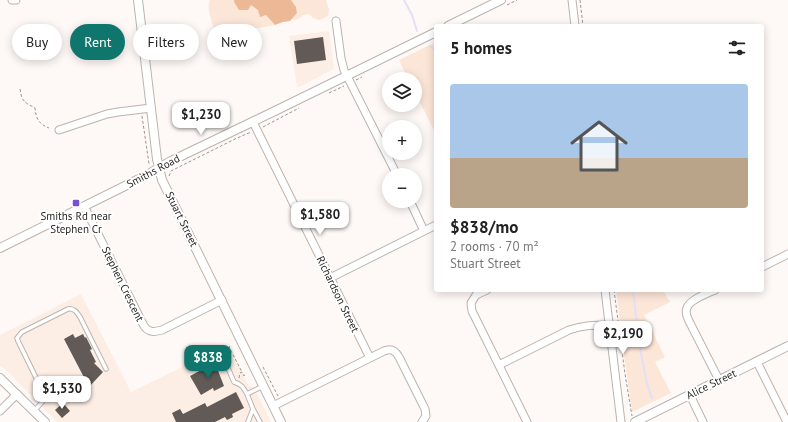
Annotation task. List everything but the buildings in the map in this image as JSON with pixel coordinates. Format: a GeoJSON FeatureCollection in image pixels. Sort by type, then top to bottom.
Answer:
{"type":"FeatureCollection","features":[{"type":"Feature","properties":{"kind":"street","name":"Stuart Street"},"geometry":{"type":"LineString","coordinates":[[138,0],[157,159],[164,184],[263,386],[276,404],[281,422]]}},
{"type":"Feature","properties":{"kind":"street"},"geometry":{"type":"LineString","coordinates":[[452,24],[501,0]]}},
{"type":"Feature","properties":{"kind":"street"},"geometry":{"type":"LineString","coordinates":[[572,0],[575,24]]}},
{"type":"Feature","properties":{"kind":"street"},"geometry":{"type":"LineString","coordinates":[[336,21],[342,62],[393,168]]}},
{"type":"Feature","properties":{"kind":"street","name":"Smiths Road"},"geometry":{"type":"LineString","coordinates":[[0,248],[147,175],[171,161],[254,126],[349,79],[434,33]]}},
{"type":"Feature","properties":{"kind":"street"},"geometry":{"type":"LineString","coordinates":[[59,130],[107,114],[151,108]]}},
{"type":"Feature","properties":{"kind":"street","name":"Richardson Street"},"geometry":{"type":"LineString","coordinates":[[254,126],[370,358]]}},
{"type":"Feature","properties":{"kind":"street","name":"Stephen Crescent"},"geometry":{"type":"LineString","coordinates":[[84,206],[144,326],[149,331],[153,332],[162,330],[222,300]]}},
{"type":"Feature","properties":{"kind":"street"},"geometry":{"type":"LineString","coordinates":[[413,208],[424,231]]}},
{"type":"Feature","properties":{"kind":"street"},"geometry":{"type":"LineString","coordinates":[[330,278],[434,226]]}},
{"type":"Feature","properties":{"kind":"street"},"geometry":{"type":"LineString","coordinates":[[764,266],[788,254]]}},
{"type":"Feature","properties":{"kind":"street"},"geometry":{"type":"LineString","coordinates":[[483,292],[476,295],[471,303],[472,311],[527,422]]}},
{"type":"Feature","properties":{"kind":"street"},"geometry":{"type":"LineString","coordinates":[[605,292],[621,422]]}},
{"type":"Feature","properties":{"kind":"street"},"geometry":{"type":"LineString","coordinates":[[703,293],[688,305],[687,316],[719,380]]}},
{"type":"Feature","properties":{"kind":"street"},"geometry":{"type":"LineString","coordinates":[[499,365],[569,330],[580,326],[609,325]]}},
{"type":"Feature","properties":{"kind":"street","name":"Alice Street"},"geometry":{"type":"LineString","coordinates":[[635,422],[788,346]]}},
{"type":"Feature","properties":{"kind":"street"},"geometry":{"type":"LineString","coordinates":[[276,404],[390,349],[395,351],[397,354],[425,409],[426,416],[422,422]]}},
{"type":"Feature","properties":{"kind":"street"},"geometry":{"type":"LineString","coordinates":[[757,362],[787,422]]}},
{"type":"Feature","properties":{"kind":"street"},"geometry":{"type":"LineString","coordinates":[[0,378],[45,422]]}},
{"type":"Feature","properties":{"kind":"street"},"geometry":{"type":"LineString","coordinates":[[0,411],[17,394]]}},
{"type":"Feature","properties":{"kind":"street"},"geometry":{"type":"LineString","coordinates":[[690,395],[703,422]]}},
{"type":"Feature","properties":{"kind":"lane"},"geometry":{"type":"LineString","coordinates":[[34,411],[44,400],[45,396],[18,341],[17,338],[22,332],[68,309],[73,309],[80,317],[106,369]]}},
{"type":"Feature","properties":{"kind":"lane"},"geometry":{"type":"LineString","coordinates":[[222,354],[234,382],[243,387],[260,422]]}},
{"type":"Feature","properties":{"kind":"lane"},"geometry":{"type":"LineString","coordinates":[[246,394],[263,386]]}},
{"type":"Feature","properties":{"kind":"lane"},"geometry":{"type":"LineString","coordinates":[[248,422],[253,409]]}},
{"type":"Feature","properties":{"kind":"path"},"geometry":{"type":"LineString","coordinates":[[580,0],[583,24]]}},
{"type":"Feature","properties":{"kind":"path"},"geometry":{"type":"LineString","coordinates":[[329,93],[349,79],[363,76]]}},
{"type":"Feature","properties":{"kind":"path"},"geometry":{"type":"LineString","coordinates":[[20,89],[26,104],[35,108],[38,120],[44,126],[49,128]]}},
{"type":"Feature","properties":{"kind":"path"},"geometry":{"type":"LineString","coordinates":[[169,177],[170,171],[235,139],[254,126],[301,107]]}},
{"type":"Feature","properties":{"kind":"path"},"geometry":{"type":"LineString","coordinates":[[142,115],[149,164]]}},
{"type":"Feature","properties":{"kind":"path"},"geometry":{"type":"LineString","coordinates":[[614,292],[624,374],[632,415],[635,422]]}},
{"type":"Feature","properties":{"kind":"path"},"geometry":{"type":"LineString","coordinates":[[230,346],[229,347],[242,373],[244,376],[245,375]]}},
{"type":"Feature","properties":{"kind":"path"},"geometry":{"type":"LineString","coordinates":[[262,365],[276,404]]}},
{"type":"Feature","properties":{"kind":"shaded area"},"geometry":{"type":"Polygon","coordinates":[[[210,0],[234,0],[234,2],[251,5],[266,15],[275,25],[262,27],[262,24],[213,24],[209,11],[210,0]]]}},
{"type":"Feature","properties":{"kind":"shaded area"},"geometry":{"type":"Polygon","coordinates":[[[234,0],[291,0],[296,7],[297,13],[290,21],[275,25],[266,15],[260,17],[258,10],[251,5],[248,10],[239,10],[234,0]]]}},
{"type":"Feature","properties":{"kind":"shaded area"},"geometry":{"type":"Polygon","coordinates":[[[291,0],[326,0],[329,9],[328,16],[320,20],[313,18],[309,14],[303,15],[294,20],[292,18],[297,13],[296,7],[291,0]]]}},
{"type":"Feature","properties":{"kind":"shaded area"},"geometry":{"type":"Polygon","coordinates":[[[329,31],[334,69],[297,88],[289,36],[329,31]]]}},
{"type":"Feature","properties":{"kind":"shaded area"},"geometry":{"type":"Polygon","coordinates":[[[434,43],[434,130],[422,107],[422,72],[405,72],[399,60],[434,43]]]}},
{"type":"Feature","properties":{"kind":"shaded area"},"geometry":{"type":"Polygon","coordinates":[[[616,292],[664,292],[670,302],[644,315],[665,357],[655,362],[671,393],[632,412],[616,292]]]}},
{"type":"Feature","properties":{"kind":"shaded area"},"geometry":{"type":"Polygon","coordinates":[[[81,294],[131,392],[227,345],[249,386],[254,387],[271,422],[57,422],[5,369],[0,366],[0,335],[81,294]]]}},
{"type":"Feature","properties":{"kind":"waterway"},"geometry":{"type":"LineString","coordinates":[[404,0],[412,15],[417,31]]}},
{"type":"Feature","properties":{"kind":"waterway"},"geometry":{"type":"LineString","coordinates":[[430,46],[434,49]]}},
{"type":"Feature","properties":{"kind":"waterway"},"geometry":{"type":"LineString","coordinates":[[633,292],[640,348],[647,384],[652,398]]}},
{"type":"Feature","properties":{"kind":"place","name":"Smiths Rd near Stephen Cr"},"geometry":{"type":"Point","coordinates":[76,203]}}]}
